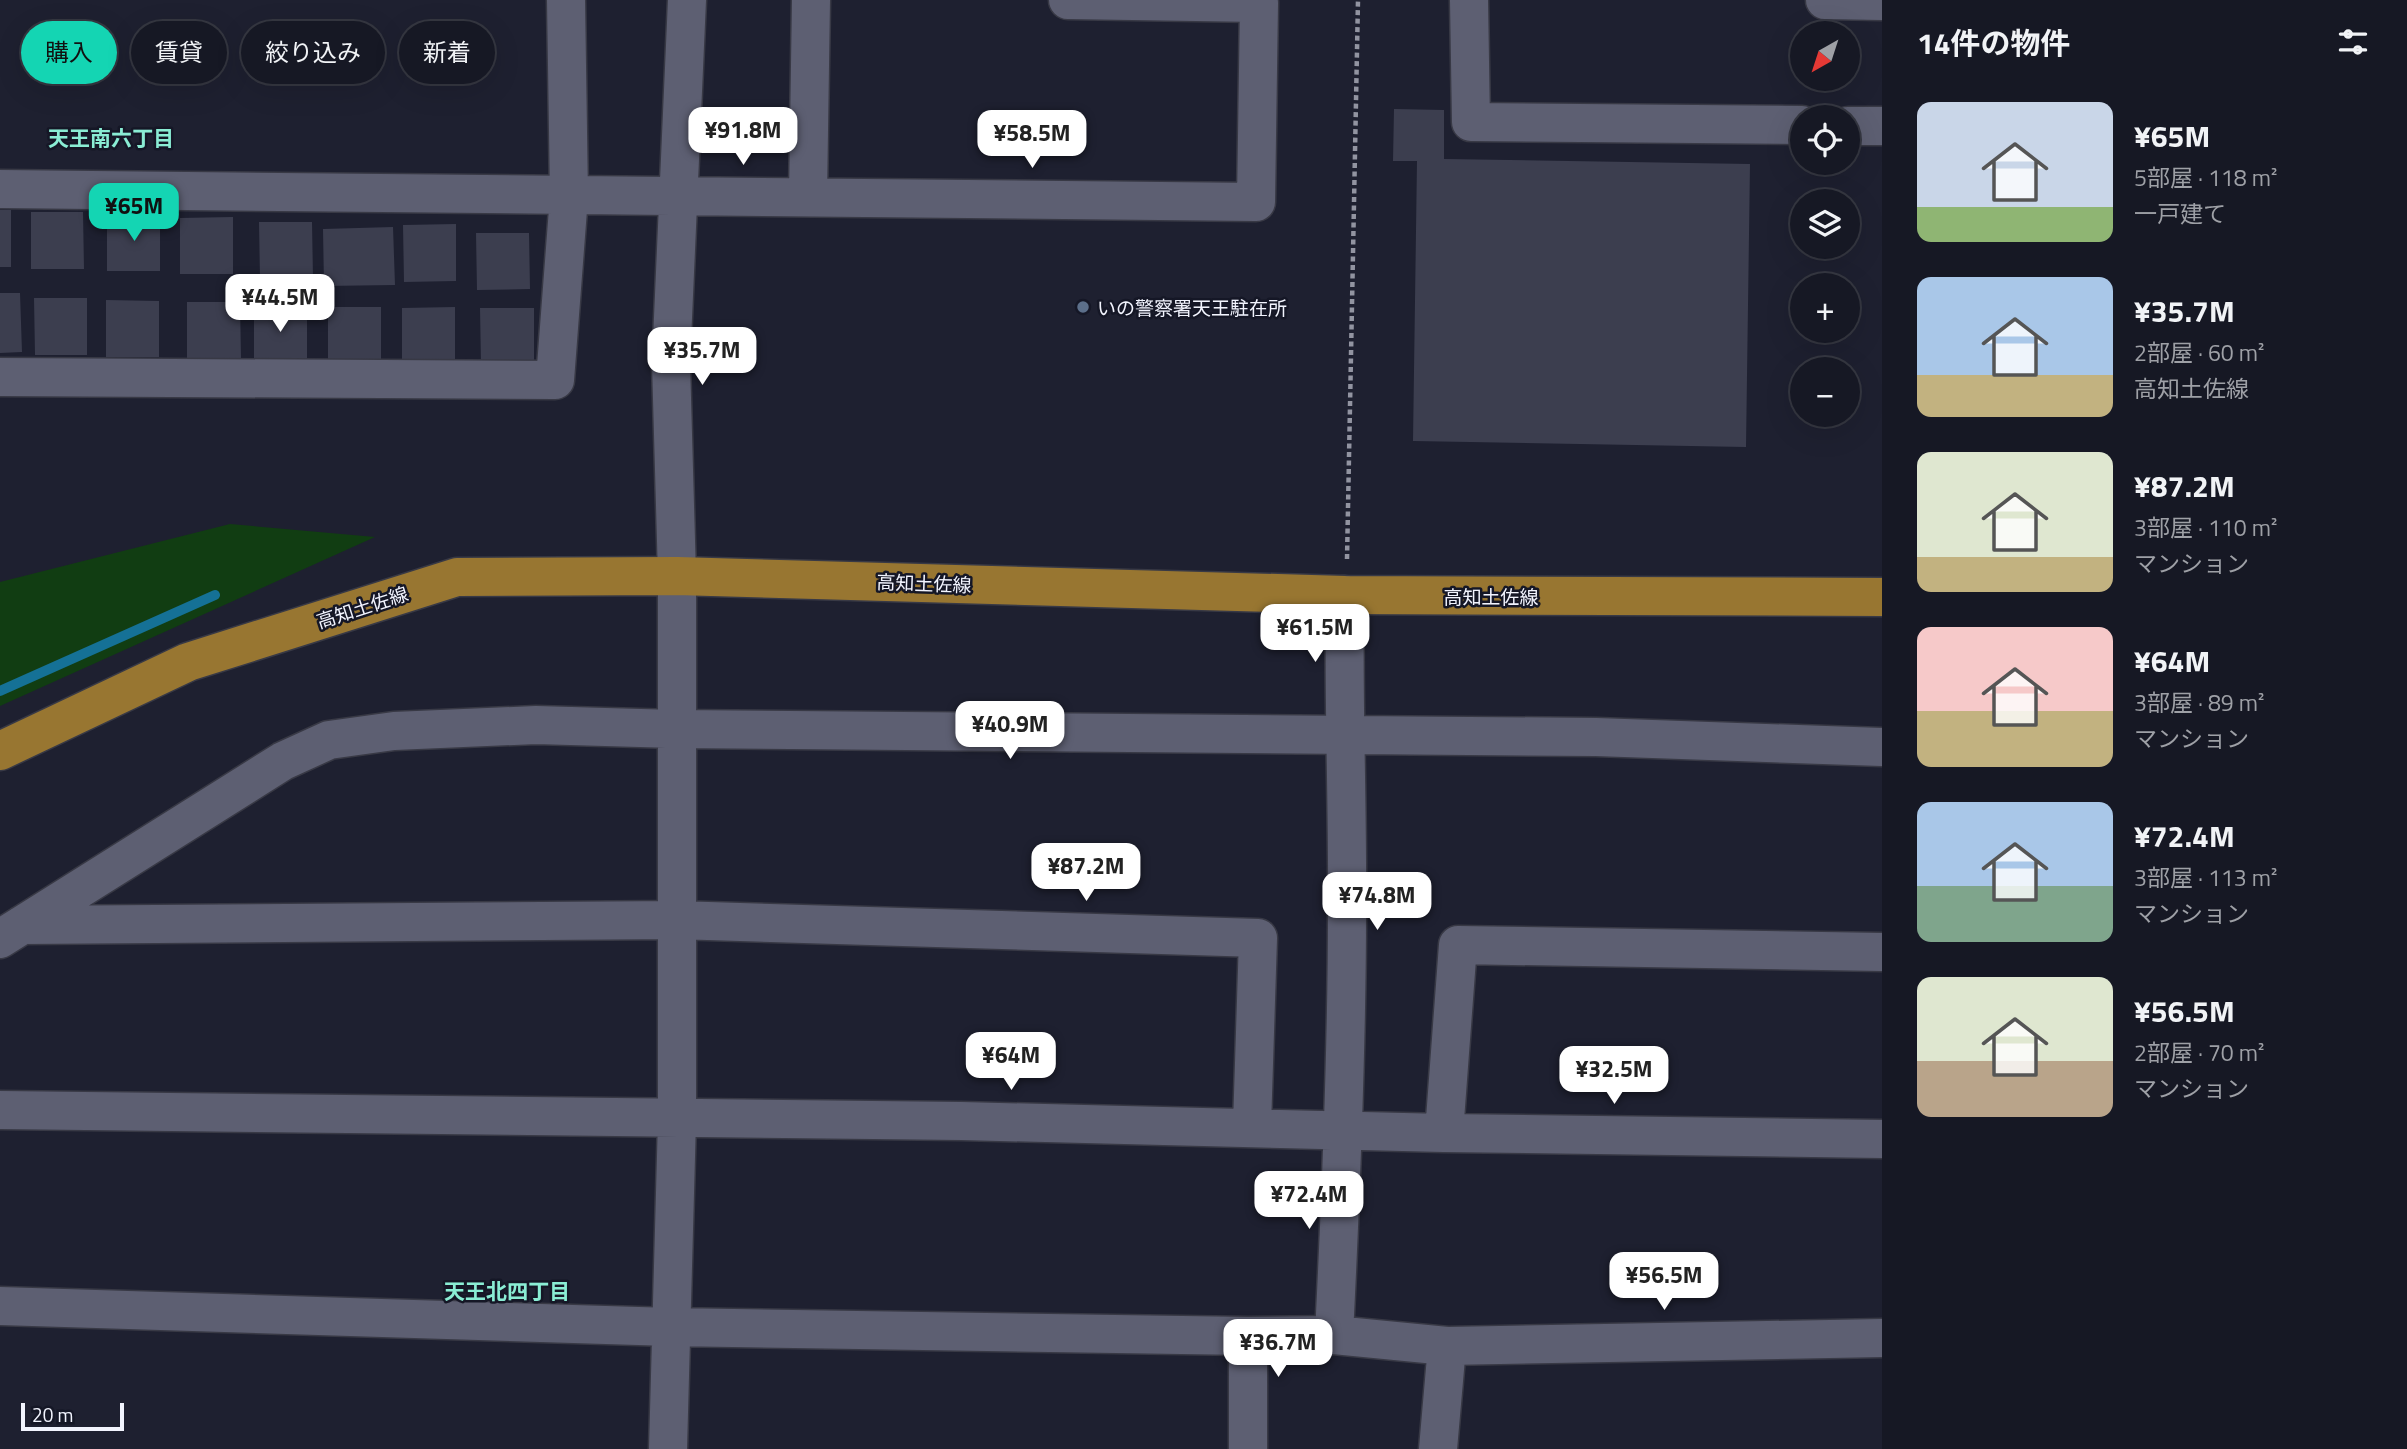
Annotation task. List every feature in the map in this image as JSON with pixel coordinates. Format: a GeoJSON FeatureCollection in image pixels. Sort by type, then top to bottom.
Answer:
{"type":"FeatureCollection","features":[{"type":"Feature","properties":{"kind":"main road","name":"高知土佐線"},"geometry":{"type":"LineString","coordinates":[[0,751],[188,662],[457,577],[677,576],[1345,595],[1882,597]]}},
{"type":"Feature","properties":{"kind":"street"},"geometry":{"type":"LineString","coordinates":[[0,377],[555,380],[569,196],[566,0]]}},
{"type":"Feature","properties":{"kind":"street"},"geometry":{"type":"LineString","coordinates":[[668,1449],[677,1120],[677,576],[671,363],[687,0]]}},
{"type":"Feature","properties":{"kind":"street"},"geometry":{"type":"LineString","coordinates":[[808,196],[811,0]]}},
{"type":"Feature","properties":{"kind":"street"},"geometry":{"type":"LineString","coordinates":[[0,189],[1256,202],[1259,3],[1068,0]]}},
{"type":"Feature","properties":{"kind":"street"},"geometry":{"type":"LineString","coordinates":[[1469,0],[1471,121],[1790,125]]}},
{"type":"Feature","properties":{"kind":"street"},"geometry":{"type":"LineString","coordinates":[[1825,0],[1882,1]]}},
{"type":"Feature","properties":{"kind":"street"},"geometry":{"type":"LineString","coordinates":[[1860,126],[1882,126]]}},
{"type":"Feature","properties":{"kind":"street"},"geometry":{"type":"LineString","coordinates":[[1334,1335],[1343,1128],[1347,911],[1345,595]]}},
{"type":"Feature","properties":{"kind":"street"},"geometry":{"type":"LineString","coordinates":[[11,932],[282,761],[329,740],[394,730],[536,724],[675,729],[1596,737],[1882,747]]}},
{"type":"Feature","properties":{"kind":"street"},"geometry":{"type":"LineString","coordinates":[[11,932],[676,920],[1258,938],[1252,1126]]}},
{"type":"Feature","properties":{"kind":"street"},"geometry":{"type":"LineString","coordinates":[[1444,1133],[1458,944],[1882,952]]}},
{"type":"Feature","properties":{"kind":"street"},"geometry":{"type":"LineString","coordinates":[[0,1110],[1252,1126],[1444,1133],[1882,1139]]}},
{"type":"Feature","properties":{"kind":"street"},"geometry":{"type":"LineString","coordinates":[[0,1306],[671,1327],[1334,1335],[1447,1346],[1882,1338]]}},
{"type":"Feature","properties":{"kind":"street"},"geometry":{"type":"LineString","coordinates":[[1248,1336],[1248,1449]]}},
{"type":"Feature","properties":{"kind":"street"},"geometry":{"type":"LineString","coordinates":[[1438,1449],[1447,1346]]}},
{"type":"Feature","properties":{"kind":"path"},"geometry":{"type":"LineString","coordinates":[[1345,595],[1358,0]]}},
{"type":"Feature","properties":{"kind":"green space"},"geometry":{"type":"Polygon","coordinates":[[[230,524],[375,537],[0,706],[0,582],[230,524]]]}},
{"type":"Feature","properties":{"kind":"building"},"geometry":{"type":"Polygon","coordinates":[[[1394,109],[1444,110],[1444,159],[1750,164],[1746,447],[1413,441],[1417,161],[1393,161],[1394,109]]]}},
{"type":"Feature","properties":{"kind":"building"},"geometry":{"type":"Polygon","coordinates":[[[0,210],[11,210],[11,267],[0,267],[0,210]]]}},
{"type":"Feature","properties":{"kind":"building"},"geometry":{"type":"Polygon","coordinates":[[[31,212],[83,212],[84,269],[31,269],[31,212]]]}},
{"type":"Feature","properties":{"kind":"building"},"geometry":{"type":"Polygon","coordinates":[[[107,214],[160,214],[160,271],[107,271],[107,214]]]}},
{"type":"Feature","properties":{"kind":"building"},"geometry":{"type":"Polygon","coordinates":[[[233,217],[233,274],[180,274],[180,218],[233,217]]]}},
{"type":"Feature","properties":{"kind":"building"},"geometry":{"type":"Polygon","coordinates":[[[259,222],[312,222],[313,278],[260,279],[259,222]]]}},
{"type":"Feature","properties":{"kind":"building"},"geometry":{"type":"Polygon","coordinates":[[[456,224],[456,281],[404,282],[403,225],[456,224]]]}},
{"type":"Feature","properties":{"kind":"building"},"geometry":{"type":"Polygon","coordinates":[[[393,227],[395,285],[324,286],[323,229],[393,227]]]}},
{"type":"Feature","properties":{"kind":"building"},"geometry":{"type":"Polygon","coordinates":[[[476,233],[529,233],[530,289],[477,290],[476,233]]]}},
{"type":"Feature","properties":{"kind":"building"},"geometry":{"type":"Polygon","coordinates":[[[0,293],[20,293],[22,352],[0,353],[0,293]]]}},
{"type":"Feature","properties":{"kind":"building"},"geometry":{"type":"Polygon","coordinates":[[[34,298],[87,298],[87,355],[35,355],[34,298]]]}},
{"type":"Feature","properties":{"kind":"building"},"geometry":{"type":"Polygon","coordinates":[[[106,300],[159,301],[159,357],[106,357],[106,300]]]}},
{"type":"Feature","properties":{"kind":"building"},"geometry":{"type":"Polygon","coordinates":[[[187,302],[240,302],[241,359],[187,359],[187,302]]]}},
{"type":"Feature","properties":{"kind":"building"},"geometry":{"type":"Polygon","coordinates":[[[254,305],[307,305],[307,362],[254,362],[254,305]]]}},
{"type":"Feature","properties":{"kind":"building"},"geometry":{"type":"Polygon","coordinates":[[[328,307],[381,307],[381,363],[328,364],[328,307]]]}},
{"type":"Feature","properties":{"kind":"building"},"geometry":{"type":"Polygon","coordinates":[[[455,307],[455,364],[402,365],[402,308],[455,307]]]}},
{"type":"Feature","properties":{"kind":"building"},"geometry":{"type":"Polygon","coordinates":[[[480,308],[534,308],[534,365],[481,365],[480,308]]]}},
{"type":"Feature","properties":{"kind":"waterway"},"geometry":{"type":"LineString","coordinates":[[0,691],[215,595]]}},
{"type":"Feature","properties":{"kind":"place","name":"いの警察署天王駐在所"},"geometry":{"type":"Point","coordinates":[1083,307]}},
{"type":"Feature","properties":{"kind":"district","name":"天王南六丁目"},"geometry":{"type":"Point","coordinates":[111,138]}},
{"type":"Feature","properties":{"kind":"district","name":"天王北四丁目"},"geometry":{"type":"Point","coordinates":[507,1291]}}]}
